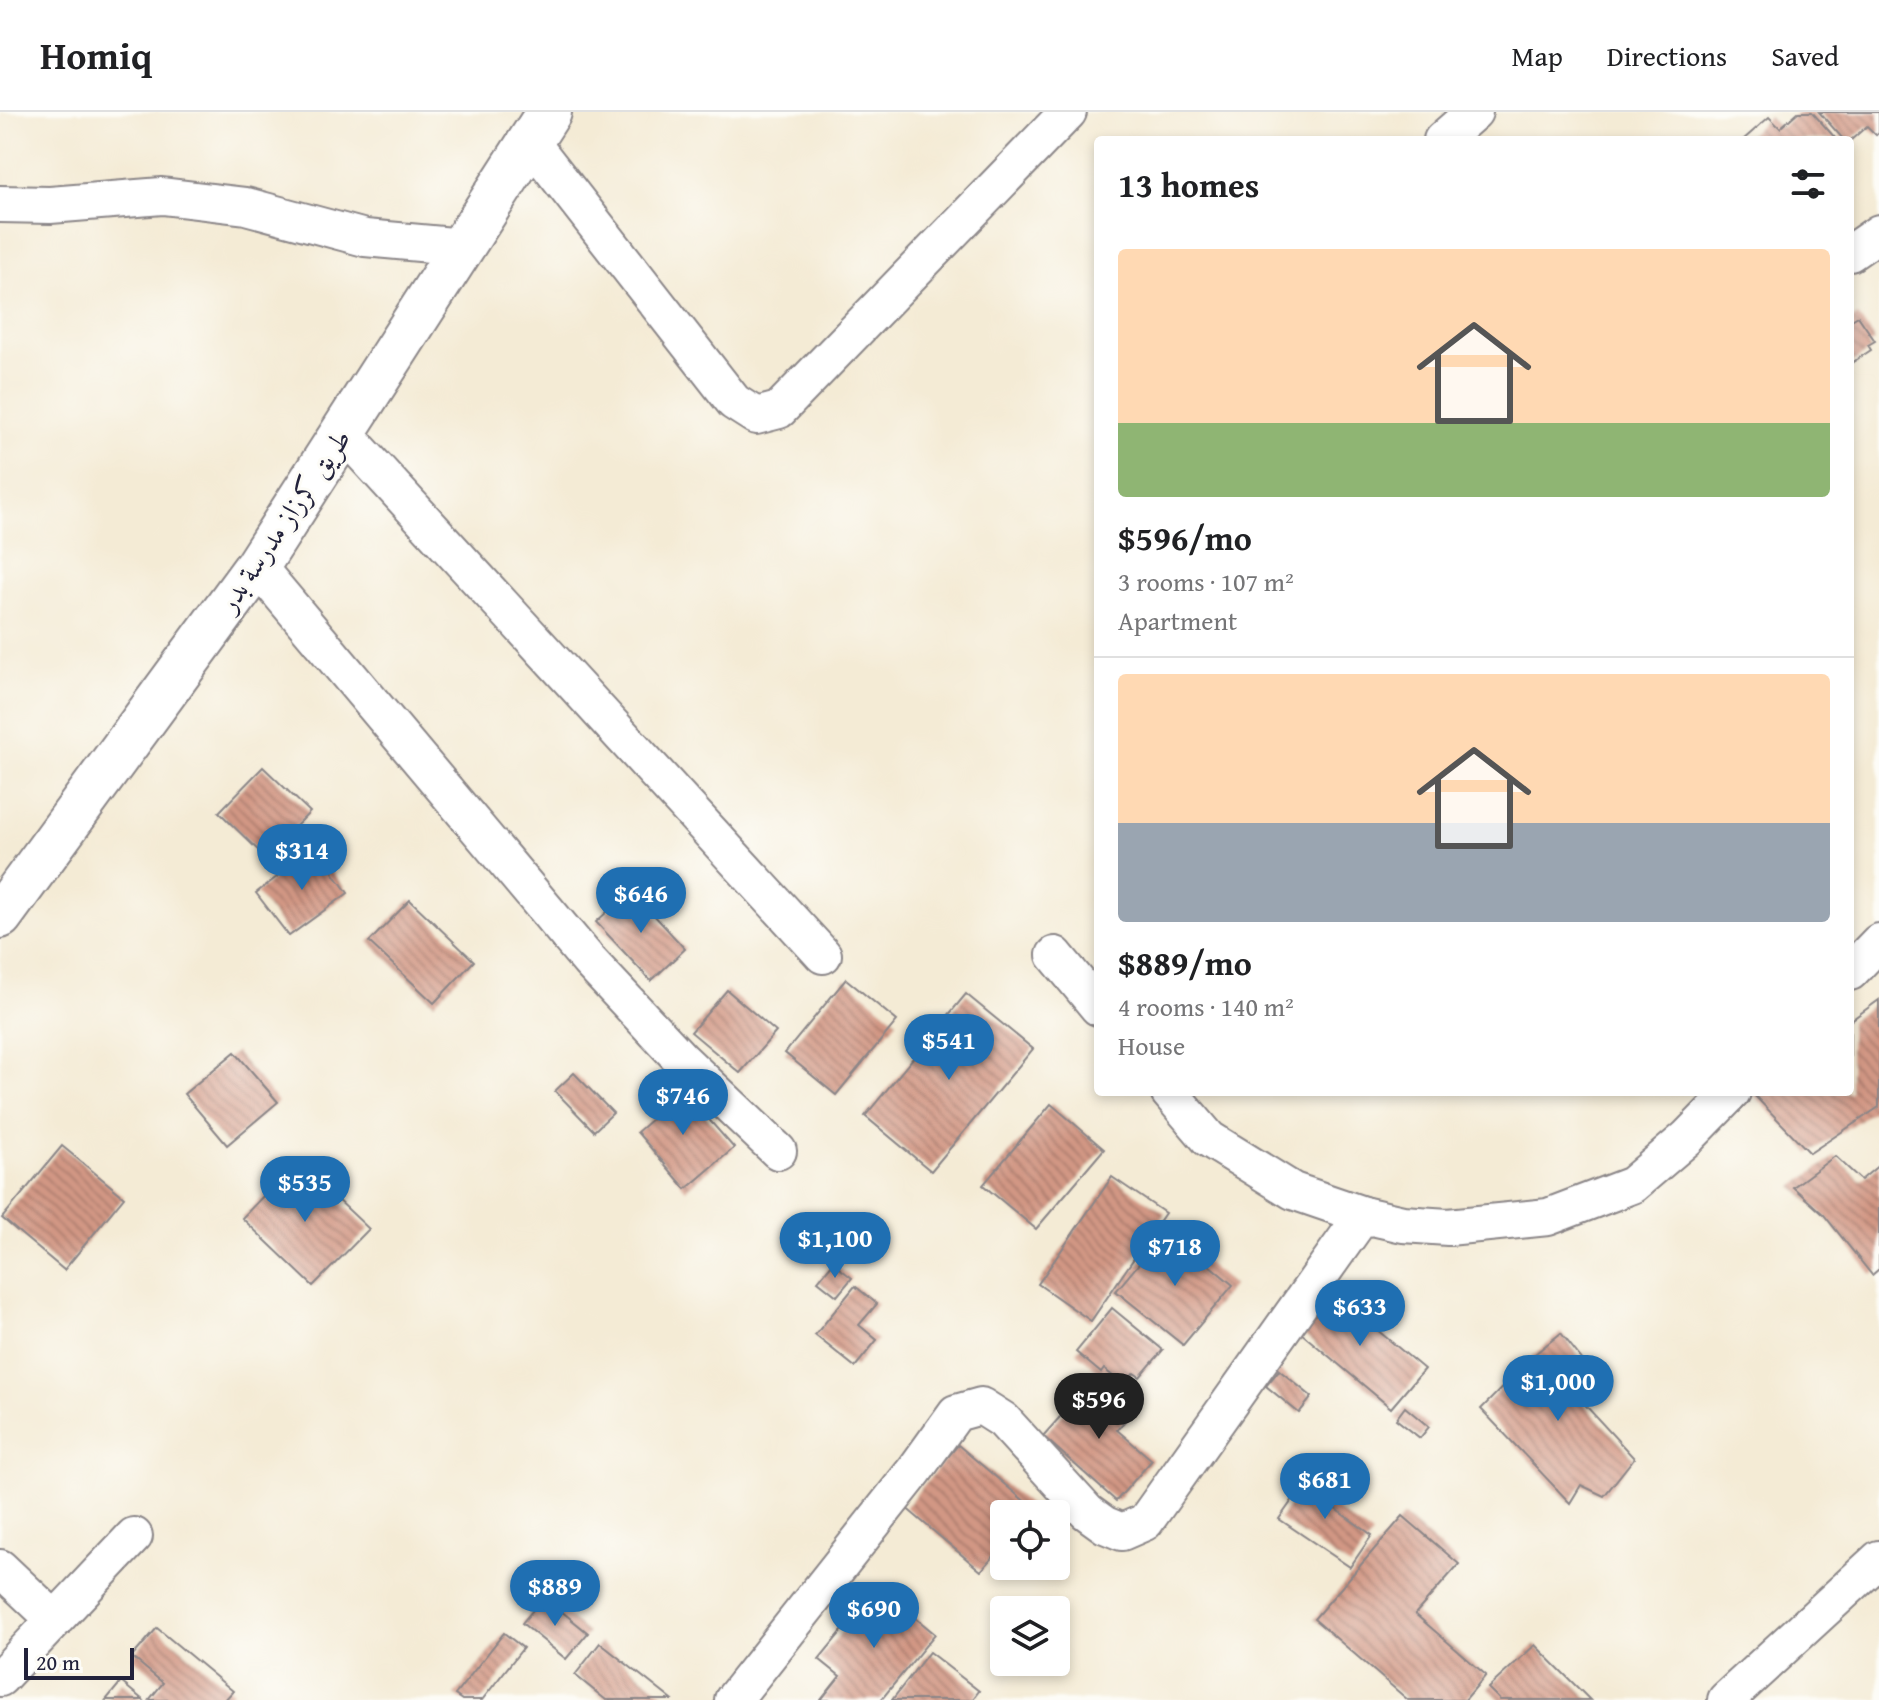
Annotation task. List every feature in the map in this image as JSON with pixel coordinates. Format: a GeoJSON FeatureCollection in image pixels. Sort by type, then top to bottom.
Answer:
{"type":"FeatureCollection","features":[{"type":"Feature","properties":{"kind":"street"},"geometry":{"type":"LineString","coordinates":[[540,126],[734,402],[756,416],[779,410],[1068,112]]}},
{"type":"Feature","properties":{"kind":"street"},"geometry":{"type":"LineString","coordinates":[[1447,136],[1474,112]]}},
{"type":"Feature","properties":{"kind":"street","name":"طريق كرزاز مدرسة بدر"},"geometry":{"type":"LineString","coordinates":[[0,916],[257,566],[540,126]]}},
{"type":"Feature","properties":{"kind":"street"},"geometry":{"type":"LineString","coordinates":[[0,204],[50,205],[162,196],[246,206],[365,238],[464,247]]}},
{"type":"Feature","properties":{"kind":"street"},"geometry":{"type":"LineString","coordinates":[[1854,250],[1879,233]]}},
{"type":"Feature","properties":{"kind":"street"},"geometry":{"type":"LineString","coordinates":[[343,432],[823,955]]}},
{"type":"Feature","properties":{"kind":"street"},"geometry":{"type":"LineString","coordinates":[[257,566],[589,961],[681,1059],[778,1151]]}},
{"type":"Feature","properties":{"kind":"street"},"geometry":{"type":"LineString","coordinates":[[1854,968],[1879,942]]}},
{"type":"Feature","properties":{"kind":"street"},"geometry":{"type":"LineString","coordinates":[[1055,955],[1094,1002]]}},
{"type":"Feature","properties":{"kind":"street"},"geometry":{"type":"LineString","coordinates":[[1172,1096],[1209,1139],[1293,1191],[1363,1215],[1403,1224],[1448,1227],[1548,1217],[1632,1185],[1687,1138],[1728,1096]]}},
{"type":"Feature","properties":{"kind":"street"},"geometry":{"type":"LineString","coordinates":[[733,1700],[915,1470],[956,1413],[981,1406],[1003,1420],[1087,1512],[1105,1525],[1122,1532],[1145,1522],[1363,1215]]}},
{"type":"Feature","properties":{"kind":"street"},"geometry":{"type":"LineString","coordinates":[[0,1678],[134,1536]]}},
{"type":"Feature","properties":{"kind":"street"},"geometry":{"type":"LineString","coordinates":[[1726,1700],[1879,1559]]}},
{"type":"Feature","properties":{"kind":"street"},"geometry":{"type":"LineString","coordinates":[[0,1568],[54,1619]]}},
{"type":"Feature","properties":{"kind":"building"},"geometry":{"type":"Polygon","coordinates":[[[1798,112],[1812,112],[1833,136],[1748,136],[1769,117],[1780,128],[1798,112]]]}},
{"type":"Feature","properties":{"kind":"building"},"geometry":{"type":"Polygon","coordinates":[[[1819,112],[1879,112],[1879,132],[1876,135],[1867,126],[1854,137],[1840,136],[1819,112]]]}},
{"type":"Feature","properties":{"kind":"building"},"geometry":{"type":"Polygon","coordinates":[[[1858,316],[1875,341],[1868,345],[1871,350],[1854,361],[1854,318],[1858,316]]]}},
{"type":"Feature","properties":{"kind":"building"},"geometry":{"type":"Polygon","coordinates":[[[263,767],[310,812],[265,857],[219,812],[263,767]]]}},
{"type":"Feature","properties":{"kind":"building"},"geometry":{"type":"Polygon","coordinates":[[[315,848],[348,893],[289,936],[256,893],[315,848]]]}},
{"type":"Feature","properties":{"kind":"building"},"geometry":{"type":"Polygon","coordinates":[[[631,890],[685,949],[651,981],[596,922],[631,890]]]}},
{"type":"Feature","properties":{"kind":"building"},"geometry":{"type":"Polygon","coordinates":[[[410,900],[474,961],[434,1003],[369,942],[410,900]]]}},
{"type":"Feature","properties":{"kind":"building"},"geometry":{"type":"Polygon","coordinates":[[[846,979],[897,1021],[836,1095],[785,1053],[846,979]]]}},
{"type":"Feature","properties":{"kind":"building"},"geometry":{"type":"Polygon","coordinates":[[[727,990],[776,1032],[740,1073],[691,1032],[727,990]]]}},
{"type":"Feature","properties":{"kind":"building"},"geometry":{"type":"Polygon","coordinates":[[[966,994],[1033,1049],[931,1171],[865,1116],[966,994]]]}},
{"type":"Feature","properties":{"kind":"building"},"geometry":{"type":"Polygon","coordinates":[[[1879,1000],[1879,1107],[1810,1153],[1755,1096],[1854,1096],[1854,1018],[1879,1000]]]}},
{"type":"Feature","properties":{"kind":"building"},"geometry":{"type":"Polygon","coordinates":[[[235,1052],[278,1102],[227,1145],[184,1094],[235,1052]]]}},
{"type":"Feature","properties":{"kind":"building"},"geometry":{"type":"Polygon","coordinates":[[[574,1073],[613,1113],[594,1131],[555,1091],[574,1073]]]}},
{"type":"Feature","properties":{"kind":"building"},"geometry":{"type":"Polygon","coordinates":[[[682,1089],[734,1148],[686,1189],[637,1132],[652,1119],[638,1102],[652,1090],[664,1104],[682,1089]]]}},
{"type":"Feature","properties":{"kind":"building"},"geometry":{"type":"Polygon","coordinates":[[[1051,1104],[1104,1149],[1036,1229],[983,1185],[1051,1104]]]}},
{"type":"Feature","properties":{"kind":"building"},"geometry":{"type":"Polygon","coordinates":[[[62,1146],[124,1197],[64,1270],[2,1218],[62,1146]]]}},
{"type":"Feature","properties":{"kind":"building"},"geometry":{"type":"Polygon","coordinates":[[[1835,1156],[1861,1180],[1879,1165],[1879,1269],[1872,1275],[1824,1215],[1793,1187],[1835,1156]]]}},
{"type":"Feature","properties":{"kind":"building"},"geometry":{"type":"Polygon","coordinates":[[[297,1161],[369,1229],[313,1286],[242,1218],[297,1161]]]}},
{"type":"Feature","properties":{"kind":"building"},"geometry":{"type":"Polygon","coordinates":[[[1112,1177],[1165,1213],[1091,1321],[1038,1284],[1112,1177]]]}},
{"type":"Feature","properties":{"kind":"building"},"geometry":{"type":"Polygon","coordinates":[[[1167,1230],[1233,1285],[1183,1345],[1116,1291],[1167,1230]]]}},
{"type":"Feature","properties":{"kind":"building"},"geometry":{"type":"Polygon","coordinates":[[[833,1263],[852,1278],[837,1296],[818,1281],[833,1263]]]}},
{"type":"Feature","properties":{"kind":"building"},"geometry":{"type":"Polygon","coordinates":[[[855,1286],[877,1304],[859,1325],[877,1340],[855,1367],[815,1335],[855,1286]]]}},
{"type":"Feature","properties":{"kind":"building"},"geometry":{"type":"Polygon","coordinates":[[[1328,1289],[1424,1369],[1391,1408],[1295,1328],[1328,1289]]]}},
{"type":"Feature","properties":{"kind":"building"},"geometry":{"type":"Polygon","coordinates":[[[1112,1308],[1163,1350],[1140,1377],[1134,1373],[1124,1385],[1104,1369],[1101,1373],[1076,1352],[1112,1308]]]}},
{"type":"Feature","properties":{"kind":"building"},"geometry":{"type":"Polygon","coordinates":[[[1561,1333],[1591,1371],[1575,1394],[1634,1458],[1604,1496],[1581,1485],[1570,1503],[1481,1409],[1535,1354],[1561,1333]]]}},
{"type":"Feature","properties":{"kind":"building"},"geometry":{"type":"Polygon","coordinates":[[[1279,1370],[1312,1397],[1299,1413],[1266,1386],[1279,1370]]]}},
{"type":"Feature","properties":{"kind":"building"},"geometry":{"type":"Polygon","coordinates":[[[1093,1380],[1131,1414],[1117,1430],[1152,1460],[1116,1501],[1043,1436],[1093,1380]]]}},
{"type":"Feature","properties":{"kind":"building"},"geometry":{"type":"Polygon","coordinates":[[[1405,1407],[1429,1427],[1420,1438],[1396,1419],[1405,1407]]]}},
{"type":"Feature","properties":{"kind":"building"},"geometry":{"type":"Polygon","coordinates":[[[958,1445],[1023,1500],[990,1500],[990,1561],[981,1571],[905,1507],[958,1445]]]}},
{"type":"Feature","properties":{"kind":"building"},"geometry":{"type":"Polygon","coordinates":[[[1313,1471],[1342,1492],[1331,1506],[1372,1535],[1350,1567],[1279,1519],[1313,1471]]]}},
{"type":"Feature","properties":{"kind":"building"},"geometry":{"type":"Polygon","coordinates":[[[1403,1516],[1459,1564],[1415,1614],[1486,1675],[1465,1700],[1408,1700],[1314,1619],[1403,1516]]]}},
{"type":"Feature","properties":{"kind":"building"},"geometry":{"type":"Polygon","coordinates":[[[878,1587],[935,1634],[881,1700],[821,1700],[840,1676],[819,1659],[878,1587]]]}},
{"type":"Feature","properties":{"kind":"building"},"geometry":{"type":"Polygon","coordinates":[[[544,1597],[588,1633],[566,1659],[522,1623],[544,1597]]]}},
{"type":"Feature","properties":{"kind":"building"},"geometry":{"type":"Polygon","coordinates":[[[157,1628],[233,1691],[225,1700],[149,1700],[163,1683],[132,1657],[157,1628]]]}},
{"type":"Feature","properties":{"kind":"building"},"geometry":{"type":"Polygon","coordinates":[[[504,1633],[523,1648],[482,1700],[462,1700],[455,1695],[504,1633]]]}},
{"type":"Feature","properties":{"kind":"building"},"geometry":{"type":"Polygon","coordinates":[[[600,1643],[672,1700],[606,1700],[575,1675],[600,1643]]]}},
{"type":"Feature","properties":{"kind":"building"},"geometry":{"type":"Polygon","coordinates":[[[1535,1645],[1590,1700],[1500,1700],[1488,1688],[1535,1645]]]}},
{"type":"Feature","properties":{"kind":"building"},"geometry":{"type":"Polygon","coordinates":[[[929,1652],[979,1691],[972,1700],[892,1700],[929,1652]]]}},
{"type":"Feature","properties":{"kind":"building"},"geometry":{"type":"Polygon","coordinates":[[[121,1682],[143,1700],[106,1700],[121,1682]]]}}]}
